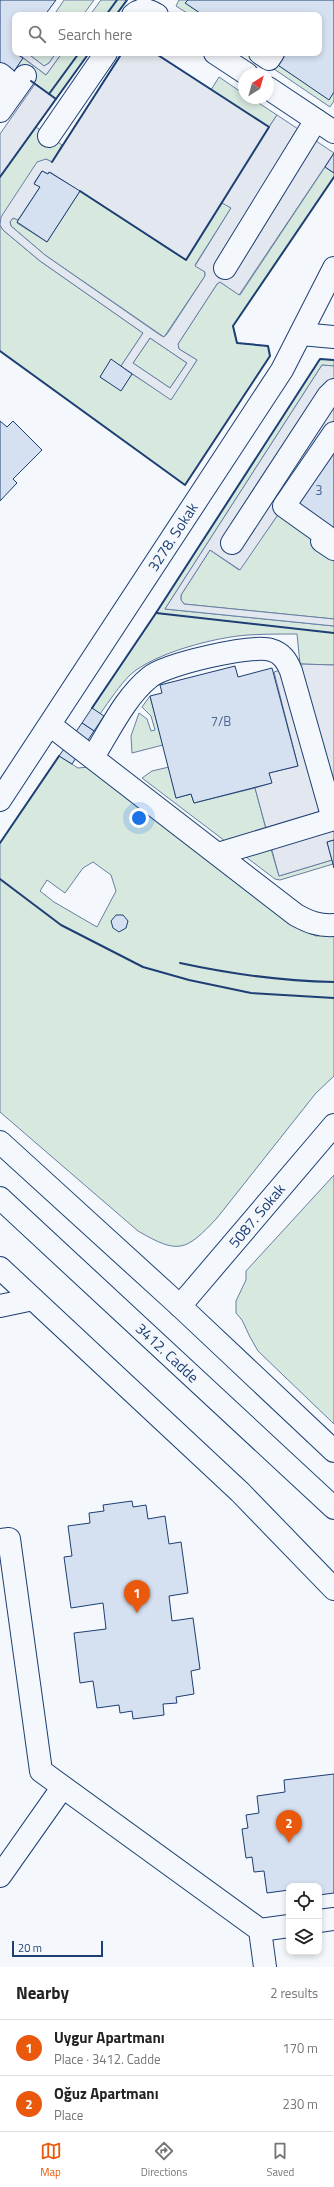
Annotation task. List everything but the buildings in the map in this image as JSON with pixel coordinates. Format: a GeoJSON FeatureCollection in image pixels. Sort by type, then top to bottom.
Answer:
{"type":"FeatureCollection","features":[{"type":"Feature","properties":{"kind":"street"},"geometry":{"type":"LineString","coordinates":[[137,12],[140,10],[150,12]]}},
{"type":"Feature","properties":{"kind":"street"},"geometry":{"type":"LineString","coordinates":[[49,136],[104,56]]}},
{"type":"Feature","properties":{"kind":"street"},"geometry":{"type":"LineString","coordinates":[[220,56],[238,68]]}},
{"type":"Feature","properties":{"kind":"street"},"geometry":{"type":"LineString","coordinates":[[0,74],[6,78],[0,87]]}},
{"type":"Feature","properties":{"kind":"street"},"geometry":{"type":"LineString","coordinates":[[0,111],[25,76]]}},
{"type":"Feature","properties":{"kind":"street"},"geometry":{"type":"LineString","coordinates":[[225,268],[328,123],[274,92]]}},
{"type":"Feature","properties":{"kind":"street","name":"3278. Sokak"},"geometry":{"type":"LineString","coordinates":[[0,800],[278,377],[334,268]]}},
{"type":"Feature","properties":{"kind":"street"},"geometry":{"type":"LineString","coordinates":[[301,334],[334,338]]}},
{"type":"Feature","properties":{"kind":"street"},"geometry":{"type":"LineString","coordinates":[[232,543],[328,396],[334,390]]}},
{"type":"Feature","properties":{"kind":"street"},"geometry":{"type":"LineString","coordinates":[[334,433],[284,506],[326,536],[322,541],[334,549]]}},
{"type":"Feature","properties":{"kind":"street"},"geometry":{"type":"LineString","coordinates":[[334,438],[311,473],[315,475],[294,506],[332,531],[330,535],[334,538]]}},
{"type":"Feature","properties":{"kind":"street"},"geometry":{"type":"LineString","coordinates":[[93,757],[134,693],[151,676],[171,666],[198,658],[259,649],[270,649],[280,654],[287,662],[291,671],[333,819],[218,854]]}},
{"type":"Feature","properties":{"kind":"street"},"geometry":{"type":"LineString","coordinates":[[50,725],[296,914],[309,922],[323,926],[334,925]]}},
{"type":"Feature","properties":{"kind":"street","name":"5087. Sokak"},"geometry":{"type":"LineString","coordinates":[[180,1306],[334,1125]]}},
{"type":"Feature","properties":{"kind":"street"},"geometry":{"type":"LineString","coordinates":[[0,1142],[180,1306],[334,1451]]}},
{"type":"Feature","properties":{"kind":"street","name":"3412. Cadde"},"geometry":{"type":"LineString","coordinates":[[0,1198],[334,1508]]}},
{"type":"Feature","properties":{"kind":"street"},"geometry":{"type":"LineString","coordinates":[[0,1268],[240,1492],[334,1589]]}},
{"type":"Feature","properties":{"kind":"street"},"geometry":{"type":"LineString","coordinates":[[0,1306],[33,1299]]}},
{"type":"Feature","properties":{"kind":"street"},"geometry":{"type":"LineString","coordinates":[[0,1540],[9,1539],[40,1771],[260,1930],[286,1926]]}},
{"type":"Feature","properties":{"kind":"street"},"geometry":{"type":"LineString","coordinates":[[0,1876],[62,1788]]}},
{"type":"Feature","properties":{"kind":"street"},"geometry":{"type":"LineString","coordinates":[[322,1921],[334,1919]]}},
{"type":"Feature","properties":{"kind":"street"},"geometry":{"type":"LineString","coordinates":[[260,1930],[265,1967]]}},
{"type":"Feature","properties":{"kind":"shaded area"},"geometry":{"type":"Polygon","coordinates":[[[64,0],[94,0],[85,12],[56,12],[64,0]]]}},
{"type":"Feature","properties":{"kind":"shaded area"},"geometry":{"type":"Polygon","coordinates":[[[101,0],[127,0],[118,12],[92,12],[101,0]]]}},
{"type":"Feature","properties":{"kind":"shaded area"},"geometry":{"type":"Polygon","coordinates":[[[179,0],[188,0],[186,3],[199,12],[185,12],[176,6],[179,0]]]}},
{"type":"Feature","properties":{"kind":"shaded area"},"geometry":{"type":"Polygon","coordinates":[[[21,56],[31,56],[44,66],[49,63],[54,56],[60,56],[46,75],[21,56]]]}},
{"type":"Feature","properties":{"kind":"shaded area"},"geometry":{"type":"Polygon","coordinates":[[[31,56],[54,56],[49,63],[44,66],[31,56]]]}},
{"type":"Feature","properties":{"kind":"shaded area"},"geometry":{"type":"Polygon","coordinates":[[[60,56],[87,56],[56,99],[15,69],[23,58],[46,75],[60,56]]]}},
{"type":"Feature","properties":{"kind":"shaded area"},"geometry":{"type":"Polygon","coordinates":[[[120,56],[159,56],[269,127],[277,115],[334,153],[239,295],[220,282],[217,284],[178,344],[179,349],[197,360],[171,400],[121,366],[143,333],[40,261],[3,230],[0,225],[1,217],[37,162],[46,159],[52,162],[120,56]],[[42,171],[34,183],[40,187],[18,220],[13,218],[10,222],[11,226],[45,255],[164,337],[205,276],[205,272],[195,266],[231,208],[222,203],[186,260],[50,172],[48,174],[42,171]],[[150,338],[133,363],[170,388],[187,363],[150,338]]]}},
{"type":"Feature","properties":{"kind":"shaded area"},"geometry":{"type":"Polygon","coordinates":[[[269,59],[329,99],[334,92],[334,101],[330,107],[271,67],[269,59]]]}},
{"type":"Feature","properties":{"kind":"shaded area"},"geometry":{"type":"Polygon","coordinates":[[[219,77],[238,90],[238,104],[260,104],[277,115],[269,127],[211,90],[219,77]]]}},
{"type":"Feature","properties":{"kind":"shaded area"},"geometry":{"type":"Polygon","coordinates":[[[35,84],[56,99],[0,177],[0,134],[35,84]]]}},
{"type":"Feature","properties":{"kind":"shaded area"},"geometry":{"type":"Polygon","coordinates":[[[36,127],[62,145],[52,162],[46,159],[0,220],[0,177],[36,127]]]}},
{"type":"Feature","properties":{"kind":"shaded area"},"geometry":{"type":"Polygon","coordinates":[[[325,167],[334,173],[334,177],[233,326],[237,343],[268,346],[270,356],[185,485],[0,351],[0,225],[3,230],[40,261],[143,333],[121,366],[111,360],[100,377],[121,390],[132,374],[171,399],[197,360],[179,349],[178,344],[217,284],[220,282],[240,295],[325,167]]]}},
{"type":"Feature","properties":{"kind":"shaded area"},"geometry":{"type":"Polygon","coordinates":[[[80,191],[186,260],[222,202],[231,208],[195,265],[205,272],[205,276],[164,337],[45,255],[11,226],[10,222],[13,218],[18,220],[17,223],[47,242],[80,191]]]}},
{"type":"Feature","properties":{"kind":"shaded area"},"geometry":{"type":"Polygon","coordinates":[[[150,338],[187,363],[170,388],[133,363],[150,338]]]}},
{"type":"Feature","properties":{"kind":"shaded area"},"geometry":{"type":"Polygon","coordinates":[[[320,359],[334,360],[334,366],[322,365],[165,609],[334,626],[334,665],[300,664],[297,634],[248,635],[219,639],[169,653],[141,667],[126,679],[100,714],[92,708],[156,613],[320,359]]]}},
{"type":"Feature","properties":{"kind":"shaded area"},"geometry":{"type":"Polygon","coordinates":[[[322,365],[334,366],[334,433],[240,570],[210,550],[181,595],[181,600],[184,604],[334,619],[334,626],[165,609],[322,365]]]}},
{"type":"Feature","properties":{"kind":"shaded area"},"geometry":{"type":"Polygon","coordinates":[[[284,506],[334,549],[334,619],[184,604],[181,600],[181,595],[210,550],[239,570],[284,506]]]}},
{"type":"Feature","properties":{"kind":"shaded area"},"geometry":{"type":"Polygon","coordinates":[[[300,664],[334,665],[334,840],[327,842],[332,860],[279,876],[255,788],[271,783],[269,773],[298,766],[274,672],[300,664]]]}},
{"type":"Feature","properties":{"kind":"shaded area"},"geometry":{"type":"Polygon","coordinates":[[[150,696],[163,745],[132,753],[131,736],[139,713],[147,719],[151,731],[155,730],[151,716],[142,707],[150,696]]]}},
{"type":"Feature","properties":{"kind":"shaded area"},"geometry":{"type":"Polygon","coordinates":[[[59,756],[78,768],[89,767],[298,928],[316,936],[334,934],[334,1076],[316,1093],[217,1218],[189,1243],[181,1246],[163,1244],[138,1231],[0,1112],[0,843],[59,756]],[[93,862],[83,868],[65,893],[47,880],[40,891],[54,902],[97,927],[116,891],[111,875],[93,862]]]}},
{"type":"Feature","properties":{"kind":"shaded area"},"geometry":{"type":"Polygon","coordinates":[[[169,767],[176,798],[191,794],[194,803],[255,788],[266,829],[225,841],[142,778],[152,771],[169,767]]]}},
{"type":"Feature","properties":{"kind":"shaded area"},"geometry":{"type":"Polygon","coordinates":[[[271,849],[279,876],[332,860],[333,864],[280,880],[275,879],[246,857],[271,849]]]}},
{"type":"Feature","properties":{"kind":"shaded area"},"geometry":{"type":"Polygon","coordinates":[[[334,1175],[334,1424],[258,1351],[242,1320],[236,1313],[236,1301],[246,1280],[246,1271],[334,1175]]]}},
{"type":"Feature","properties":{"kind":"wall"},"geometry":{"type":"LineString","coordinates":[[108,12],[117,0]]}},
{"type":"Feature","properties":{"kind":"wall"},"geometry":{"type":"LineString","coordinates":[[118,12],[127,0]]}},
{"type":"Feature","properties":{"kind":"wall"},"geometry":{"type":"LineString","coordinates":[[49,94],[77,56]]}},
{"type":"Feature","properties":{"kind":"wall"},"geometry":{"type":"LineString","coordinates":[[0,177],[87,56]]}},
{"type":"Feature","properties":{"kind":"wall"},"geometry":{"type":"LineString","coordinates":[[52,162],[120,56]]}},
{"type":"Feature","properties":{"kind":"wall"},"geometry":{"type":"LineString","coordinates":[[80,191],[186,260],[269,127],[160,56]]}},
{"type":"Feature","properties":{"kind":"wall"},"geometry":{"type":"LineString","coordinates":[[31,81],[56,99]]}},
{"type":"Feature","properties":{"kind":"wall"},"geometry":{"type":"LineString","coordinates":[[0,351],[185,485],[270,356],[268,346],[237,343],[233,326],[334,177]]}},
{"type":"Feature","properties":{"kind":"wall"},"geometry":{"type":"LineString","coordinates":[[334,360],[320,359],[156,613],[334,633]]}},
{"type":"Feature","properties":{"kind":"wall"},"geometry":{"type":"LineString","coordinates":[[92,708],[156,613]]}},
{"type":"Feature","properties":{"kind":"wall"},"geometry":{"type":"LineString","coordinates":[[0,843],[59,756]]}},
{"type":"Feature","properties":{"kind":"wall"},"geometry":{"type":"LineString","coordinates":[[0,879],[61,925],[143,967],[189,980],[251,993],[334,998]]}},
{"type":"Feature","properties":{"kind":"wall"},"geometry":{"type":"LineString","coordinates":[[180,963],[257,976],[334,982]]}},
{"type":"Feature","properties":{"kind":"place","name":"Uygur Apartmanı"},"geometry":{"type":"Point","coordinates":[137,1613]}},
{"type":"Feature","properties":{"kind":"place","name":"Oğuz Apartmanı"},"geometry":{"type":"Point","coordinates":[289,1843]}}]}
